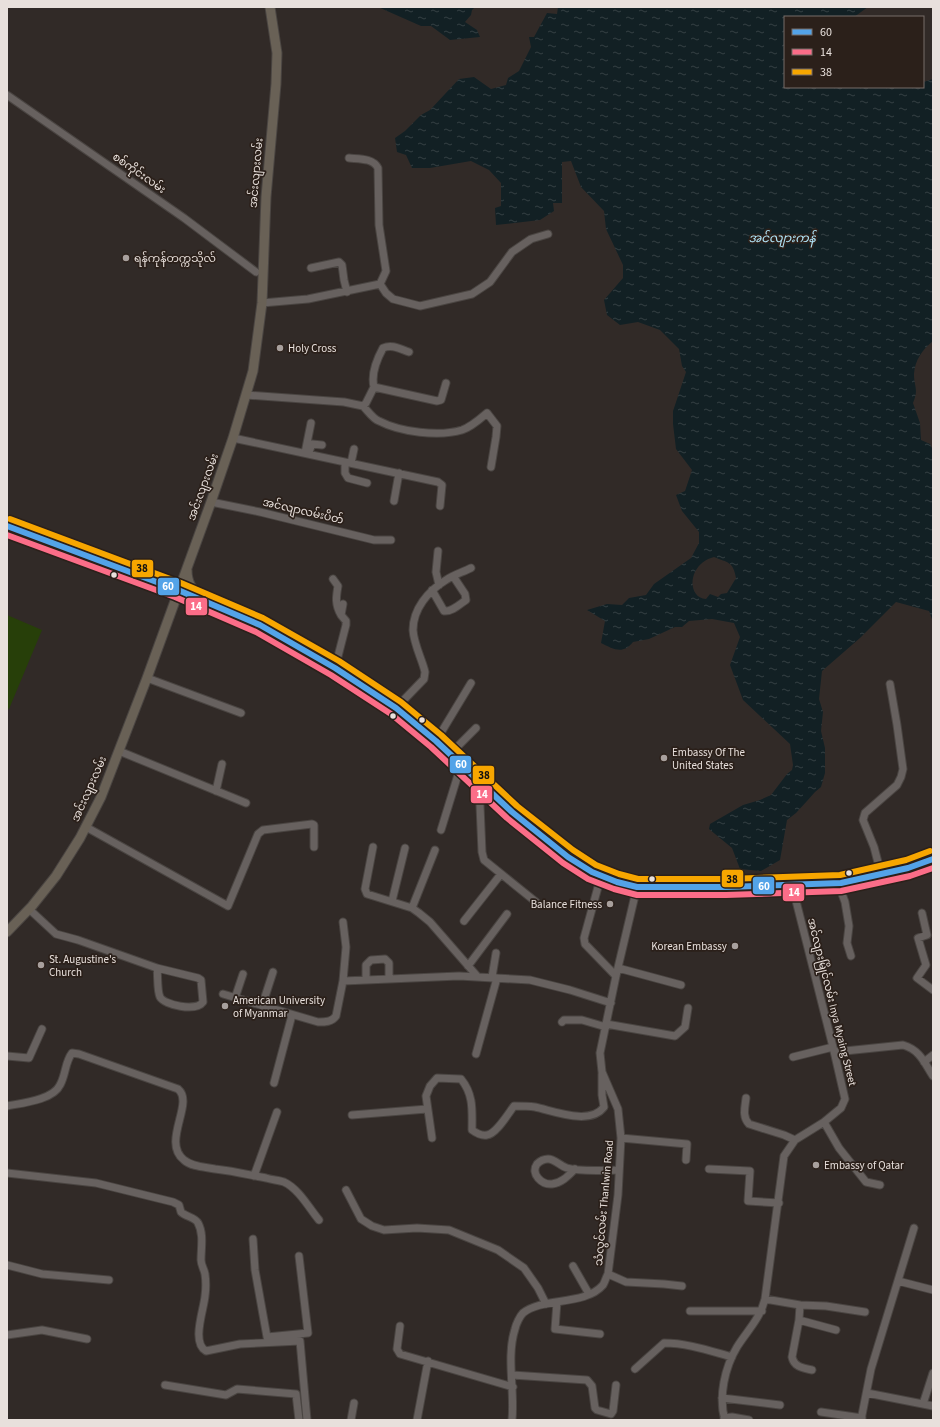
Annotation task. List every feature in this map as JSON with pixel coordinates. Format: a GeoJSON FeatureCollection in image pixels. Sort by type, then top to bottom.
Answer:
{"type":"FeatureCollection","features":[{"type":"Feature","properties":{"kind":"main road","name":"အင်းလျားလမ်း"},"geometry":{"type":"LineString","coordinates":[[7,932],[29,909],[56,876],[86,827],[101,797],[147,678],[211,502],[246,395],[254,365],[262,303],[266,197],[276,84],[276,53],[270,7]]}},
{"type":"Feature","properties":{"kind":"main road"},"geometry":{"type":"LineString","coordinates":[[7,526],[178,590],[260,625],[335,668],[396,708],[436,741],[512,812],[568,857],[592,872],[617,882],[637,887],[726,887],[838,883],[908,868],[933,859]]}},
{"type":"Feature","properties":{"kind":"main road"},"geometry":{"type":"LineString","coordinates":[[187,568],[189,585],[203,601]]}},
{"type":"Feature","properties":{"kind":"street","name":"စစ်ကိုင်းလမ်း"},"geometry":{"type":"LineString","coordinates":[[7,95],[184,218],[256,272]]}},
{"type":"Feature","properties":{"kind":"street"},"geometry":{"type":"LineString","coordinates":[[262,303],[308,299],[380,284],[386,271],[379,225],[378,168],[377,165],[372,162],[350,158]]}},
{"type":"Feature","properties":{"kind":"street"},"geometry":{"type":"LineString","coordinates":[[380,284],[393,300],[420,306],[472,294],[490,282],[512,252],[531,240],[548,234]]}},
{"type":"Feature","properties":{"kind":"street"},"geometry":{"type":"LineString","coordinates":[[310,268],[339,262],[342,265],[347,292]]}},
{"type":"Feature","properties":{"kind":"street"},"geometry":{"type":"LineString","coordinates":[[363,406],[366,404],[374,387],[373,383],[375,369],[379,355],[383,348],[387,346],[394,347],[409,352]]}},
{"type":"Feature","properties":{"kind":"street"},"geometry":{"type":"LineString","coordinates":[[374,387],[437,401],[441,400],[446,383]]}},
{"type":"Feature","properties":{"kind":"street"},"geometry":{"type":"LineString","coordinates":[[246,395],[344,402],[363,406],[378,421],[421,433],[437,433],[468,428],[488,413],[497,426],[491,467]]}},
{"type":"Feature","properties":{"kind":"street"},"geometry":{"type":"LineString","coordinates":[[307,454],[311,423]]}},
{"type":"Feature","properties":{"kind":"street"},"geometry":{"type":"LineString","coordinates":[[233,438],[438,482],[442,485],[440,506]]}},
{"type":"Feature","properties":{"kind":"street"},"geometry":{"type":"LineString","coordinates":[[307,454],[312,444],[322,445]]}},
{"type":"Feature","properties":{"kind":"street"},"geometry":{"type":"LineString","coordinates":[[354,449],[345,473],[348,478],[367,482]]}},
{"type":"Feature","properties":{"kind":"street"},"geometry":{"type":"LineString","coordinates":[[394,501],[398,473]]}},
{"type":"Feature","properties":{"kind":"street","name":"အင်လျာလမ်းပိတ်"},"geometry":{"type":"LineString","coordinates":[[211,502],[260,512],[374,540],[391,540]]}},
{"type":"Feature","properties":{"kind":"street"},"geometry":{"type":"LineString","coordinates":[[438,552],[436,572],[439,585]]}},
{"type":"Feature","properties":{"kind":"street"},"geometry":{"type":"LineString","coordinates":[[396,708],[424,679],[424,666],[413,631],[415,617],[420,604],[432,590],[439,585],[471,568]]}},
{"type":"Feature","properties":{"kind":"street"},"geometry":{"type":"LineString","coordinates":[[432,590],[444,611],[447,612],[452,610],[466,600],[465,594],[454,576]]}},
{"type":"Feature","properties":{"kind":"street"},"geometry":{"type":"LineString","coordinates":[[333,579],[338,586],[336,600],[338,609],[346,621],[335,668]]}},
{"type":"Feature","properties":{"kind":"street"},"geometry":{"type":"LineString","coordinates":[[341,615],[343,604]]}},
{"type":"Feature","properties":{"kind":"street"},"geometry":{"type":"LineString","coordinates":[[147,678],[241,713]]}},
{"type":"Feature","properties":{"kind":"street"},"geometry":{"type":"LineString","coordinates":[[436,741],[471,683]]}},
{"type":"Feature","properties":{"kind":"street"},"geometry":{"type":"LineString","coordinates":[[881,874],[874,847],[863,820],[865,813],[896,785],[901,777],[903,769],[890,684]]}},
{"type":"Feature","properties":{"kind":"street"},"geometry":{"type":"LineString","coordinates":[[450,754],[476,728]]}},
{"type":"Feature","properties":{"kind":"street"},"geometry":{"type":"LineString","coordinates":[[119,751],[246,803]]}},
{"type":"Feature","properties":{"kind":"street"},"geometry":{"type":"LineString","coordinates":[[216,791],[222,764]]}},
{"type":"Feature","properties":{"kind":"street"},"geometry":{"type":"LineString","coordinates":[[442,830],[461,765]]}},
{"type":"Feature","properties":{"kind":"street"},"geometry":{"type":"LineString","coordinates":[[479,782],[482,852],[484,860],[536,902]]}},
{"type":"Feature","properties":{"kind":"street"},"geometry":{"type":"LineString","coordinates":[[86,827],[228,906],[258,834],[263,830],[312,824],[314,847]]}},
{"type":"Feature","properties":{"kind":"street"},"geometry":{"type":"LineString","coordinates":[[373,847],[365,892],[367,894],[412,908],[430,922],[477,976]]}},
{"type":"Feature","properties":{"kind":"street"},"geometry":{"type":"LineString","coordinates":[[392,901],[405,848]]}},
{"type":"Feature","properties":{"kind":"street"},"geometry":{"type":"LineString","coordinates":[[412,908],[435,850]]}},
{"type":"Feature","properties":{"kind":"street"},"geometry":{"type":"LineString","coordinates":[[464,921],[501,874]]}},
{"type":"Feature","properties":{"kind":"street"},"geometry":{"type":"LineString","coordinates":[[601,876],[584,938],[585,944],[617,972],[681,985]]}},
{"type":"Feature","properties":{"kind":"street"},"geometry":{"type":"LineString","coordinates":[[838,883],[845,902],[849,926],[847,942],[851,956]]}},
{"type":"Feature","properties":{"kind":"street","name":"အင်လျားမြိုင်လမ်း Inya Myaing Street"},"geometry":{"type":"LineString","coordinates":[[725,1419],[722,1398],[724,1381],[732,1357],[736,1348],[762,1311],[765,1299],[779,1203],[784,1156],[795,1140],[824,1122],[841,1108],[845,1099],[792,885]]}},
{"type":"Feature","properties":{"kind":"street","name":"သံလွင်လမ်း Thanlwin Road"},"geometry":{"type":"LineString","coordinates":[[512,1420],[513,1387],[511,1344],[515,1328],[522,1314],[529,1309],[578,1298],[589,1294],[603,1285],[608,1274],[616,1206],[621,1138],[618,1109],[602,1072],[600,1053],[637,887]]}},
{"type":"Feature","properties":{"kind":"street"},"geometry":{"type":"LineString","coordinates":[[29,909],[56,934],[78,940],[157,968],[202,980],[202,1004],[197,1007],[189,1008],[163,1000],[160,996],[157,968]]}},
{"type":"Feature","properties":{"kind":"street"},"geometry":{"type":"LineString","coordinates":[[922,913],[927,935],[918,938],[926,965],[917,978],[933,990]]}},
{"type":"Feature","properties":{"kind":"street"},"geometry":{"type":"LineString","coordinates":[[468,966],[506,914]]}},
{"type":"Feature","properties":{"kind":"street"},"geometry":{"type":"LineString","coordinates":[[223,994],[318,1022],[326,1022],[334,1019],[336,1016],[343,982],[346,947],[343,922]]}},
{"type":"Feature","properties":{"kind":"street"},"geometry":{"type":"LineString","coordinates":[[476,1054],[495,978],[496,954]]}},
{"type":"Feature","properties":{"kind":"street"},"geometry":{"type":"LineString","coordinates":[[366,980],[366,965],[370,960],[385,959],[389,963],[389,980]]}},
{"type":"Feature","properties":{"kind":"street"},"geometry":{"type":"LineString","coordinates":[[262,1006],[273,972]]}},
{"type":"Feature","properties":{"kind":"street"},"geometry":{"type":"LineString","coordinates":[[235,998],[244,974]]}},
{"type":"Feature","properties":{"kind":"street"},"geometry":{"type":"LineString","coordinates":[[343,982],[477,976],[530,980],[570,990],[611,1004]]}},
{"type":"Feature","properties":{"kind":"street"},"geometry":{"type":"LineString","coordinates":[[562,1022],[564,1020],[582,1020],[675,1036],[685,1027],[688,1008]]}},
{"type":"Feature","properties":{"kind":"street"},"geometry":{"type":"LineString","coordinates":[[274,1083],[292,1015]]}},
{"type":"Feature","properties":{"kind":"street"},"geometry":{"type":"LineString","coordinates":[[7,1056],[29,1058],[42,1029]]}},
{"type":"Feature","properties":{"kind":"street"},"geometry":{"type":"LineString","coordinates":[[793,1057],[834,1050],[903,1045],[917,1051],[933,1076]]}},
{"type":"Feature","properties":{"kind":"street"},"geometry":{"type":"LineString","coordinates":[[7,1106],[48,1096],[60,1086],[68,1058],[72,1053],[79,1054],[178,1089],[183,1099],[176,1132],[177,1153],[184,1161],[197,1166],[284,1182],[296,1191],[319,1220]]}},
{"type":"Feature","properties":{"kind":"street"},"geometry":{"type":"LineString","coordinates":[[924,1062],[933,1055]]}},
{"type":"Feature","properties":{"kind":"street"},"geometry":{"type":"LineString","coordinates":[[432,1138],[426,1096],[430,1086],[437,1078],[461,1079],[466,1085],[471,1097],[472,1130],[480,1135],[488,1135],[494,1132],[514,1106],[523,1105],[573,1116],[589,1116],[600,1113],[604,1108],[602,1094],[602,1072]]}},
{"type":"Feature","properties":{"kind":"street"},"geometry":{"type":"LineString","coordinates":[[746,1098],[745,1120],[749,1124],[795,1140]]}},
{"type":"Feature","properties":{"kind":"street"},"geometry":{"type":"LineString","coordinates":[[352,1115],[427,1109]]}},
{"type":"Feature","properties":{"kind":"street"},"geometry":{"type":"LineString","coordinates":[[254,1176],[277,1112]]}},
{"type":"Feature","properties":{"kind":"street"},"geometry":{"type":"LineString","coordinates":[[824,1122],[839,1148],[866,1182],[880,1185]]}},
{"type":"Feature","properties":{"kind":"street"},"geometry":{"type":"LineString","coordinates":[[621,1138],[687,1144],[686,1160]]}},
{"type":"Feature","properties":{"kind":"street"},"geometry":{"type":"LineString","coordinates":[[575,1169],[561,1181],[552,1184],[544,1183],[539,1180],[535,1168],[538,1163],[547,1159],[552,1160],[566,1168],[619,1170]]}},
{"type":"Feature","properties":{"kind":"street"},"geometry":{"type":"LineString","coordinates":[[709,1168],[750,1171],[748,1202],[779,1203]]}},
{"type":"Feature","properties":{"kind":"street"},"geometry":{"type":"LineString","coordinates":[[7,1173],[96,1183],[165,1200],[179,1205],[181,1212],[184,1215],[195,1219],[199,1225],[202,1239],[201,1261],[205,1276],[205,1296],[199,1328],[200,1344],[202,1349],[206,1351],[240,1344],[300,1341],[304,1338],[303,1333]]}},
{"type":"Feature","properties":{"kind":"street"},"geometry":{"type":"LineString","coordinates":[[346,1190],[361,1219],[372,1226],[384,1230],[417,1228],[449,1230],[498,1250],[524,1268],[538,1288],[546,1304]]}},
{"type":"Feature","properties":{"kind":"street"},"geometry":{"type":"LineString","coordinates":[[821,1412],[862,1419],[871,1369],[914,1228]]}},
{"type":"Feature","properties":{"kind":"street"},"geometry":{"type":"LineString","coordinates":[[253,1239],[255,1270],[267,1337],[308,1332],[298,1256]]}},
{"type":"Feature","properties":{"kind":"street"},"geometry":{"type":"LineString","coordinates":[[7,1265],[42,1274],[109,1280]]}},
{"type":"Feature","properties":{"kind":"street"},"geometry":{"type":"LineString","coordinates":[[573,1266],[589,1294]]}},
{"type":"Feature","properties":{"kind":"street"},"geometry":{"type":"LineString","coordinates":[[608,1274],[626,1282],[682,1286]]}},
{"type":"Feature","properties":{"kind":"street"},"geometry":{"type":"LineString","coordinates":[[898,1281],[933,1290]]}},
{"type":"Feature","properties":{"kind":"street"},"geometry":{"type":"LineString","coordinates":[[765,1299],[800,1305],[826,1306],[865,1312]]}},
{"type":"Feature","properties":{"kind":"street"},"geometry":{"type":"LineString","coordinates":[[557,1302],[555,1328],[600,1334]]}},
{"type":"Feature","properties":{"kind":"street"},"geometry":{"type":"LineString","coordinates":[[800,1305],[799,1320],[792,1357],[793,1362],[797,1366],[812,1370]]}},
{"type":"Feature","properties":{"kind":"street"},"geometry":{"type":"LineString","coordinates":[[690,1311],[762,1311]]}},
{"type":"Feature","properties":{"kind":"street"},"geometry":{"type":"LineString","coordinates":[[799,1320],[836,1330]]}},
{"type":"Feature","properties":{"kind":"street"},"geometry":{"type":"LineString","coordinates":[[400,1326],[397,1349],[400,1354],[513,1387]]}},
{"type":"Feature","properties":{"kind":"street"},"geometry":{"type":"LineString","coordinates":[[7,1335],[42,1330],[87,1338]]}},
{"type":"Feature","properties":{"kind":"street"},"geometry":{"type":"LineString","coordinates":[[300,1341],[307,1420]]}},
{"type":"Feature","properties":{"kind":"street"},"geometry":{"type":"LineString","coordinates":[[636,1369],[664,1344],[675,1343],[705,1349],[732,1357]]}},
{"type":"Feature","properties":{"kind":"street"},"geometry":{"type":"LineString","coordinates":[[417,1420],[428,1361]]}},
{"type":"Feature","properties":{"kind":"street"},"geometry":{"type":"LineString","coordinates":[[923,1404],[933,1373]]}},
{"type":"Feature","properties":{"kind":"street"},"geometry":{"type":"LineString","coordinates":[[512,1375],[587,1380],[592,1386],[595,1408],[611,1414],[613,1411],[616,1384]]}},
{"type":"Feature","properties":{"kind":"street"},"geometry":{"type":"LineString","coordinates":[[165,1385],[226,1396],[237,1389],[296,1394],[299,1420]]}},
{"type":"Feature","properties":{"kind":"street"},"geometry":{"type":"LineString","coordinates":[[867,1393],[933,1406]]}},
{"type":"Feature","properties":{"kind":"street"},"geometry":{"type":"LineString","coordinates":[[722,1398],[780,1405]]}},
{"type":"Feature","properties":{"kind":"street"},"geometry":{"type":"LineString","coordinates":[[351,1420],[354,1403]]}},
{"type":"Feature","properties":{"kind":"street"},"geometry":{"type":"LineString","coordinates":[[725,1419],[732,1417],[749,1420]]}},
{"type":"Feature","properties":{"kind":"green space"},"geometry":{"type":"Polygon","coordinates":[[[7,615],[42,630],[9,709],[7,708],[7,615]]]}},
{"type":"Feature","properties":{"kind":"water"},"geometry":{"type":"Polygon","coordinates":[[[378,7],[475,7],[465,22],[477,30],[480,37],[450,40],[431,26],[421,26],[378,7]]]}},
{"type":"Feature","properties":{"kind":"water","name":"အင်လျားကန်"},"geometry":{"type":"Polygon","coordinates":[[[558,7],[868,7],[855,16],[784,16],[784,88],[924,88],[924,82],[933,79],[933,341],[922,352],[916,364],[914,374],[916,391],[913,403],[920,423],[921,440],[930,444],[933,450],[933,622],[929,611],[896,602],[860,638],[822,671],[819,699],[823,712],[821,731],[825,748],[825,773],[821,787],[796,813],[787,820],[780,860],[761,871],[740,869],[732,848],[709,829],[710,824],[743,805],[771,795],[787,774],[792,770],[793,765],[790,744],[743,700],[730,665],[740,637],[734,623],[712,619],[689,621],[682,627],[675,627],[649,639],[633,642],[622,650],[618,650],[601,643],[605,621],[587,610],[607,604],[622,605],[629,598],[646,595],[654,584],[691,558],[699,543],[699,532],[682,511],[676,495],[685,491],[692,470],[676,449],[673,424],[673,411],[686,372],[682,366],[679,349],[660,330],[638,322],[620,325],[607,315],[604,300],[623,278],[623,265],[606,229],[604,211],[581,187],[571,161],[562,162],[562,203],[553,203],[554,211],[540,220],[496,225],[495,208],[501,206],[501,183],[489,170],[471,161],[430,168],[412,168],[406,155],[397,152],[395,138],[405,131],[421,115],[430,110],[459,79],[474,77],[491,89],[506,85],[508,78],[519,71],[531,47],[529,37],[534,37],[547,13],[557,14],[558,7]],[[714,557],[701,564],[693,576],[693,589],[698,596],[706,599],[710,594],[718,597],[721,594],[727,593],[736,578],[733,568],[726,562],[714,557]]]}},
{"type":"Feature","properties":{"kind":"transit line","name":"38"},"geometry":{"type":"LineString","coordinates":[[10,519],[181,583],[263,618],[339,661],[401,702],[441,735],[517,806],[573,850],[596,865],[619,874],[638,879],[726,879],[840,875],[906,860],[930,851]]}},
{"type":"Feature","properties":{"kind":"transit line","name":"60"},"geometry":{"type":"LineString","coordinates":[[7,526],[178,590],[260,625],[335,668],[396,708],[436,741],[512,812],[568,857],[592,872],[617,882],[637,887],[726,887],[841,883],[908,868],[933,859]]}},
{"type":"Feature","properties":{"kind":"transit line","name":"14"},"geometry":{"type":"LineString","coordinates":[[7,535],[175,597],[256,632],[331,675],[391,714],[431,747],[507,818],[563,863],[588,879],[614,889],[637,895],[726,895],[841,891],[910,876],[933,868]]}},
{"type":"Feature","properties":{"kind":"place","name":"ရန်ကုန်တက္ကသိုလ်"},"geometry":{"type":"Point","coordinates":[126,258]}},
{"type":"Feature","properties":{"kind":"place","name":"Holy Cross"},"geometry":{"type":"Point","coordinates":[280,348]}},
{"type":"Feature","properties":{"kind":"place","name":"Embassy Of The United States"},"geometry":{"type":"Point","coordinates":[664,758]}},
{"type":"Feature","properties":{"kind":"place","name":"Balance Fitness"},"geometry":{"type":"Point","coordinates":[610,904]}},
{"type":"Feature","properties":{"kind":"place","name":"Korean Embassy"},"geometry":{"type":"Point","coordinates":[735,946]}},
{"type":"Feature","properties":{"kind":"place","name":"St. Augustine's Church"},"geometry":{"type":"Point","coordinates":[41,965]}},
{"type":"Feature","properties":{"kind":"place","name":"American University of Myanmar"},"geometry":{"type":"Point","coordinates":[225,1006]}},
{"type":"Feature","properties":{"kind":"place","name":"Embassy of Qatar"},"geometry":{"type":"Point","coordinates":[816,1165]}}]}
